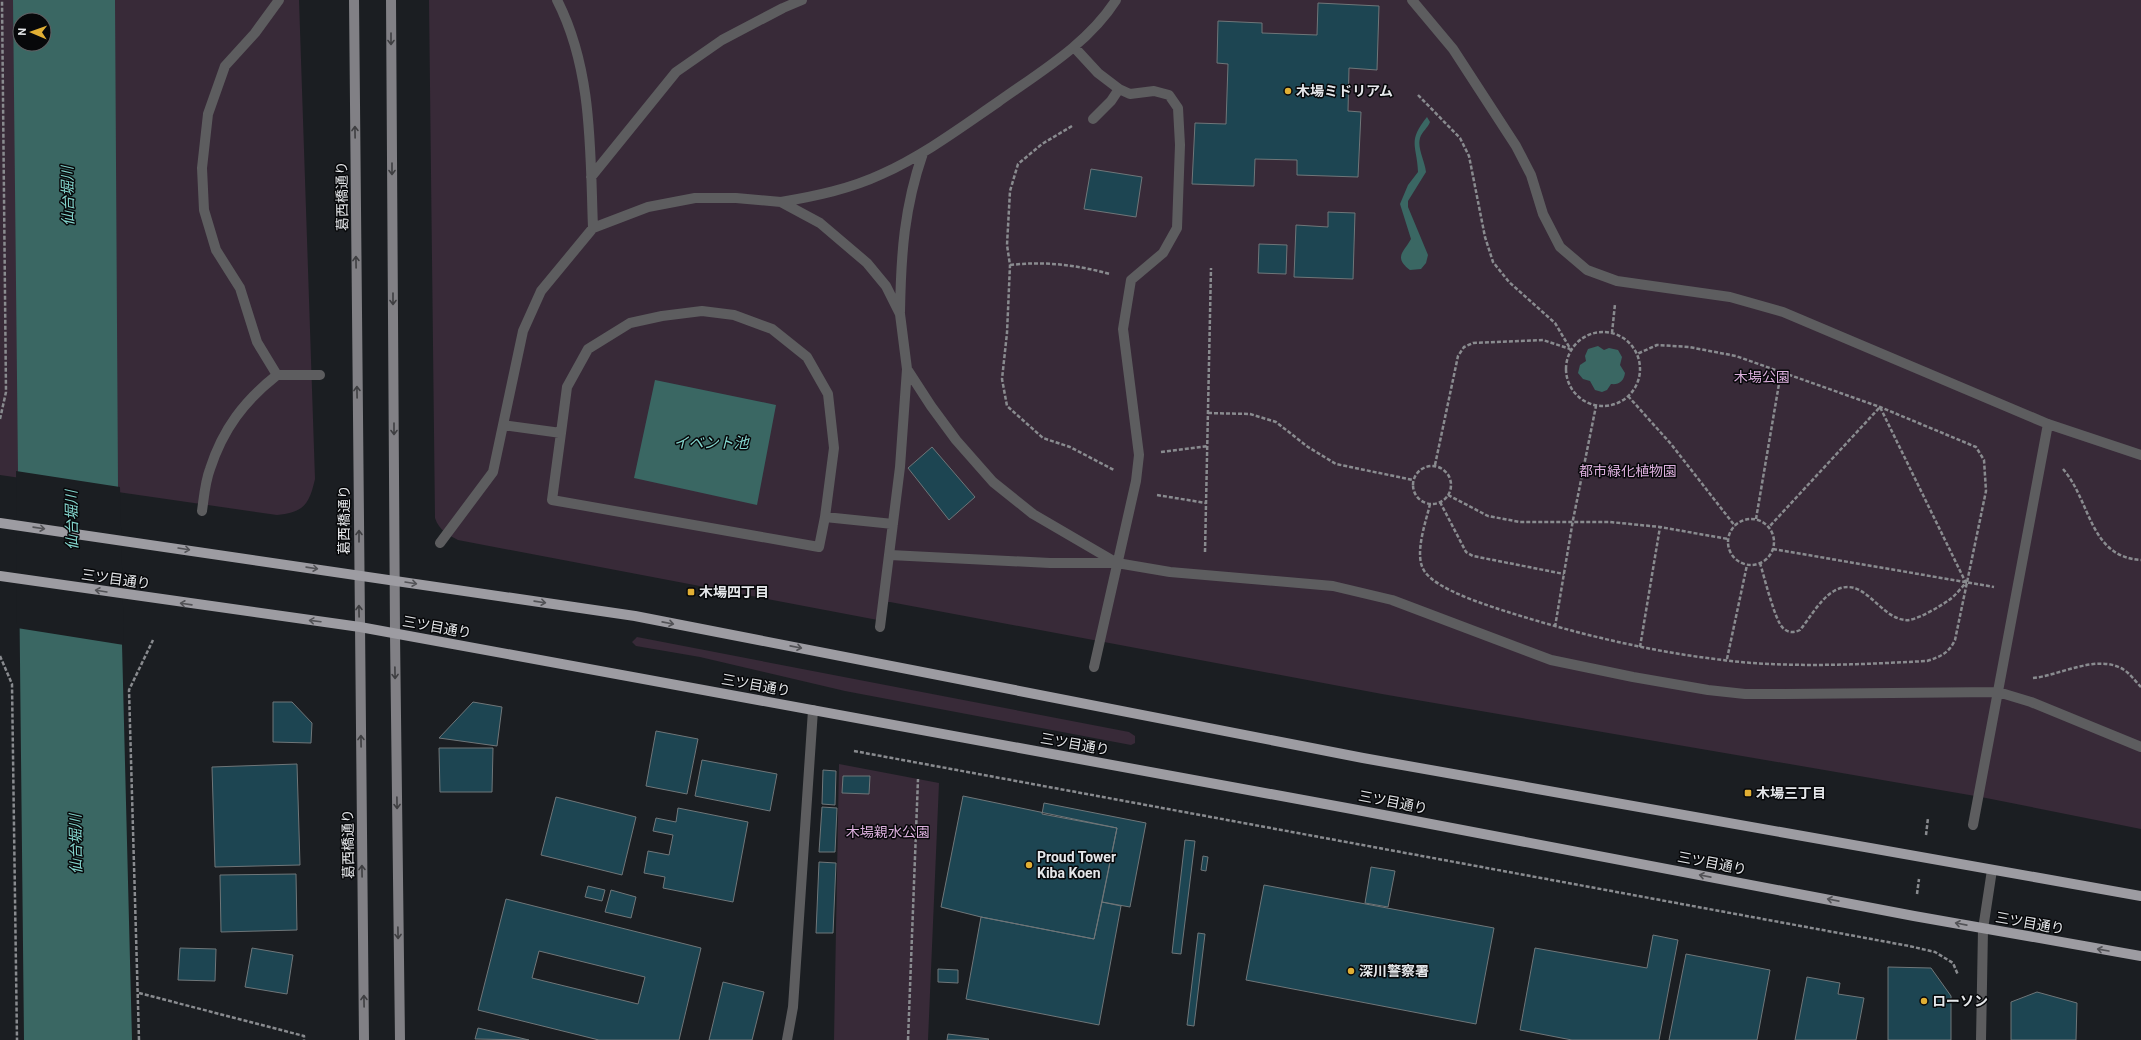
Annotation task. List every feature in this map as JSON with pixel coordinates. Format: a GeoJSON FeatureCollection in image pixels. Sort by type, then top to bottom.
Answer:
{"type":"FeatureCollection","features":[{"type":"Feature","properties":{"kind":"main road","name":"葛西橋通り"},"geometry":{"type":"LineString","coordinates":[[354,0],[364,1040]]}},
{"type":"Feature","properties":{"kind":"main road"},"geometry":{"type":"LineString","coordinates":[[391,0],[395,634],[400,1040]]}},
{"type":"Feature","properties":{"kind":"main road"},"geometry":{"type":"LineString","coordinates":[[0,523],[145,543],[635,616],[1363,758],[2141,896]]}},
{"type":"Feature","properties":{"kind":"main road","name":"三ツ目通り"},"geometry":{"type":"LineString","coordinates":[[0,576],[360,627],[1345,807],[1983,929],[2141,956]]}},
{"type":"Feature","properties":{"kind":"street"},"geometry":{"type":"LineString","coordinates":[[277,375],[257,342],[240,288],[216,250],[204,210],[202,168],[208,114],[226,66],[255,33],[279,0]]}},
{"type":"Feature","properties":{"kind":"street"},"geometry":{"type":"LineString","coordinates":[[557,0],[568,22],[580,62],[585,97],[594,228]]}},
{"type":"Feature","properties":{"kind":"street"},"geometry":{"type":"LineString","coordinates":[[591,177],[676,72],[722,40],[783,8],[802,0]]}},
{"type":"Feature","properties":{"kind":"street"},"geometry":{"type":"LineString","coordinates":[[440,543],[493,472],[523,331],[541,291],[594,228],[648,207],[695,198],[736,198],[781,202],[826,194],[882,174],[923,153],[1074,47],[1110,10],[1116,0]]}},
{"type":"Feature","properties":{"kind":"street"},"geometry":{"type":"LineString","coordinates":[[1412,0],[1453,49],[1516,146],[1531,175],[1543,214],[1560,247],[1586,270],[1617,281],[1730,297],[1783,312],[2048,424],[2141,455]]}},
{"type":"Feature","properties":{"kind":"street"},"geometry":{"type":"LineString","coordinates":[[1074,47],[1098,73],[1118,89],[1130,94],[1154,91],[1169,95],[1178,108],[1180,145],[1177,228],[1163,253],[1131,280],[1123,329],[1139,454],[1135,486],[1116,563],[1094,668]]}},
{"type":"Feature","properties":{"kind":"street"},"geometry":{"type":"LineString","coordinates":[[1093,119],[1111,101],[1118,89]]}},
{"type":"Feature","properties":{"kind":"street"},"geometry":{"type":"LineString","coordinates":[[880,627],[900,467],[907,369],[900,314],[902,246],[905,223],[915,178],[923,153]]}},
{"type":"Feature","properties":{"kind":"street"},"geometry":{"type":"LineString","coordinates":[[781,202],[820,223],[868,263],[886,286],[900,314]]}},
{"type":"Feature","properties":{"kind":"street"},"geometry":{"type":"LineString","coordinates":[[702,311],[734,315],[772,328],[807,357],[828,394],[834,448],[820,548],[552,500],[561,433],[567,387],[588,349],[630,323],[662,316],[702,311]]}},
{"type":"Feature","properties":{"kind":"street"},"geometry":{"type":"LineString","coordinates":[[907,369],[931,406],[956,440],[993,482],[1033,514],[1116,563]]}},
{"type":"Feature","properties":{"kind":"street"},"geometry":{"type":"LineString","coordinates":[[202,511],[210,469],[231,422],[258,390],[277,375],[320,375]]}},
{"type":"Feature","properties":{"kind":"street"},"geometry":{"type":"LineString","coordinates":[[1973,825],[2048,424]]}},
{"type":"Feature","properties":{"kind":"street"},"geometry":{"type":"LineString","coordinates":[[503,425],[561,433]]}},
{"type":"Feature","properties":{"kind":"street"},"geometry":{"type":"LineString","coordinates":[[825,517],[893,524]]}},
{"type":"Feature","properties":{"kind":"street"},"geometry":{"type":"LineString","coordinates":[[890,555],[1050,563],[1116,563],[1204,575],[1333,586],[1392,600],[1551,660],[1633,677],[1708,690],[1745,694],[1998,692],[2031,702],[2141,747]]}},
{"type":"Feature","properties":{"kind":"street"},"geometry":{"type":"LineString","coordinates":[[787,1040],[793,1007],[813,710]]}},
{"type":"Feature","properties":{"kind":"street"},"geometry":{"type":"LineString","coordinates":[[1982,1040],[1983,929],[1992,870]]}},
{"type":"Feature","properties":{"kind":"path"},"geometry":{"type":"LineString","coordinates":[[0,419],[6,392],[2,0]]}},
{"type":"Feature","properties":{"kind":"path"},"geometry":{"type":"LineString","coordinates":[[1418,95],[1460,138],[1469,156],[1485,237],[1493,262],[1509,282],[1555,324],[1572,350]]}},
{"type":"Feature","properties":{"kind":"path"},"geometry":{"type":"LineString","coordinates":[[1093,119],[1071,126],[1042,144],[1018,164],[1010,191],[1007,244],[1010,265],[1007,333],[1002,380],[1007,406],[1043,438],[1070,447],[1135,486],[1206,503]]}},
{"type":"Feature","properties":{"kind":"path"},"geometry":{"type":"LineString","coordinates":[[1010,265],[1031,263],[1079,266],[1131,280]]}},
{"type":"Feature","properties":{"kind":"path"},"geometry":{"type":"LineString","coordinates":[[1204,575],[1211,268]]}},
{"type":"Feature","properties":{"kind":"path"},"geometry":{"type":"LineString","coordinates":[[1612,333],[1617,281]]}},
{"type":"Feature","properties":{"kind":"path"},"geometry":{"type":"LineString","coordinates":[[1601,332],[1612,333],[1622,337],[1637,354],[1640,369],[1637,384],[1628,396],[1613,404],[1596,406],[1585,402],[1576,394],[1569,384],[1566,373],[1567,361],[1579,340],[1589,334],[1601,332]]}},
{"type":"Feature","properties":{"kind":"path"},"geometry":{"type":"LineString","coordinates":[[1435,465],[1458,356],[1464,347],[1473,343],[1543,340],[1572,350]]}},
{"type":"Feature","properties":{"kind":"path"},"geometry":{"type":"LineString","coordinates":[[1430,504],[1419,556],[1424,571],[1435,582],[1482,603],[1555,627],[1640,647],[1752,663],[1828,664],[1927,661],[1939,658],[1952,648],[1955,640],[1986,490],[1984,460],[1976,447],[1880,407],[1736,356],[1689,347],[1657,345],[1637,354]]}},
{"type":"Feature","properties":{"kind":"path"},"geometry":{"type":"LineString","coordinates":[[1756,520],[1781,372]]}},
{"type":"Feature","properties":{"kind":"path"},"geometry":{"type":"LineString","coordinates":[[1628,396],[1670,444],[1735,526]]}},
{"type":"Feature","properties":{"kind":"path"},"geometry":{"type":"LineString","coordinates":[[1555,627],[1573,520],[1596,406]]}},
{"type":"Feature","properties":{"kind":"path"},"geometry":{"type":"LineString","coordinates":[[1769,527],[1880,407]]}},
{"type":"Feature","properties":{"kind":"path"},"geometry":{"type":"LineString","coordinates":[[1880,407],[1966,583]]}},
{"type":"Feature","properties":{"kind":"path"},"geometry":{"type":"LineString","coordinates":[[1208,413],[1250,414],[1276,422],[1308,447],[1336,464],[1412,480]]}},
{"type":"Feature","properties":{"kind":"path"},"geometry":{"type":"LineString","coordinates":[[1139,454],[1208,446]]}},
{"type":"Feature","properties":{"kind":"path"},"geometry":{"type":"LineString","coordinates":[[2044,447],[2067,474],[2106,547],[2122,557],[2141,560]]}},
{"type":"Feature","properties":{"kind":"path"},"geometry":{"type":"LineString","coordinates":[[1435,465],[1448,473],[1451,488],[1448,495],[1440,502],[1430,504],[1422,502],[1416,496],[1412,488],[1412,480],[1421,468],[1435,465]]}},
{"type":"Feature","properties":{"kind":"path"},"geometry":{"type":"LineString","coordinates":[[1448,495],[1488,516],[1520,522],[1573,520],[1610,522],[1660,527],[1728,539]]}},
{"type":"Feature","properties":{"kind":"path"},"geometry":{"type":"LineString","coordinates":[[1440,502],[1466,552],[1473,556],[1564,574]]}},
{"type":"Feature","properties":{"kind":"path"},"geometry":{"type":"LineString","coordinates":[[1756,520],[1769,527],[1773,534],[1773,549],[1766,560],[1760,563],[1747,565],[1740,563],[1730,553],[1728,539],[1735,526],[1741,521],[1756,520]]}},
{"type":"Feature","properties":{"kind":"path"},"geometry":{"type":"LineString","coordinates":[[1640,647],[1660,527]]}},
{"type":"Feature","properties":{"kind":"path"},"geometry":{"type":"LineString","coordinates":[[1773,549],[2017,591]]}},
{"type":"Feature","properties":{"kind":"path"},"geometry":{"type":"LineString","coordinates":[[1760,563],[1780,625],[1789,632],[1794,633],[1800,630],[1828,595],[1842,588],[1851,587],[1863,592],[1885,610],[1905,620],[1912,620],[1949,600],[1966,583]]}},
{"type":"Feature","properties":{"kind":"path"},"geometry":{"type":"LineString","coordinates":[[1727,660],[1747,565]]}},
{"type":"Feature","properties":{"kind":"path"},"geometry":{"type":"LineString","coordinates":[[139,1040],[139,993],[129,690],[153,640]]}},
{"type":"Feature","properties":{"kind":"path"},"geometry":{"type":"LineString","coordinates":[[0,656],[12,684],[17,1040]]}},
{"type":"Feature","properties":{"kind":"path"},"geometry":{"type":"LineString","coordinates":[[2001,676],[2041,677],[2092,664],[2109,664],[2121,668],[2141,687]]}},
{"type":"Feature","properties":{"kind":"path"},"geometry":{"type":"LineString","coordinates":[[854,751],[1909,946],[1935,952],[1953,963]]}},
{"type":"Feature","properties":{"kind":"path"},"geometry":{"type":"LineString","coordinates":[[908,1040],[918,779]]}},
{"type":"Feature","properties":{"kind":"path"},"geometry":{"type":"LineString","coordinates":[[139,993],[304,1036],[304,1040]]}},
{"type":"Feature","properties":{"kind":"green space"},"geometry":{"type":"Polygon","coordinates":[[[0,0],[299,0],[315,479],[313,488],[304,506],[293,512],[277,515],[0,475],[0,0]]]}},
{"type":"Feature","properties":{"kind":"green space","name":"木場公園"},"geometry":{"type":"Polygon","coordinates":[[[429,0],[2141,0],[2141,829],[1981,797],[1382,694],[890,602],[886,602],[883,621],[458,540],[441,529],[435,518],[429,0]]]}},
{"type":"Feature","properties":{"kind":"green space"},"geometry":{"type":"Polygon","coordinates":[[[637,637],[1129,732],[1135,736],[1135,743],[1131,745],[845,691],[700,657],[636,646],[632,642],[637,637]]]}},
{"type":"Feature","properties":{"kind":"green space","name":"木場親水公園"},"geometry":{"type":"Polygon","coordinates":[[[839,764],[939,783],[928,1040],[834,1040],[839,764]]]}},
{"type":"Feature","properties":{"kind":"water","name":"仙台堀川"},"geometry":{"type":"Polygon","coordinates":[[[13,0],[115,0],[118,486],[132,1040],[24,1040],[14,52],[52,52],[52,12],[13,12],[13,0]]]}},
{"type":"Feature","properties":{"kind":"water"},"geometry":{"type":"Polygon","coordinates":[[[1427,117],[1430,122],[1419,142],[1426,172],[1408,201],[1408,207],[1428,255],[1426,263],[1421,269],[1410,270],[1402,262],[1401,258],[1403,251],[1411,239],[1400,204],[1408,185],[1418,172],[1415,138],[1421,125],[1427,117]]]}},
{"type":"Feature","properties":{"kind":"water"},"geometry":{"type":"Polygon","coordinates":[[[1598,346],[1604,350],[1609,348],[1618,350],[1622,357],[1620,365],[1625,373],[1621,382],[1611,384],[1607,390],[1602,392],[1595,390],[1590,381],[1583,379],[1578,373],[1580,365],[1586,361],[1585,356],[1588,349],[1598,346]]]}},
{"type":"Feature","properties":{"kind":"water","name":"イベント池"},"geometry":{"type":"Polygon","coordinates":[[[655,380],[776,405],[757,505],[634,478],[655,380]]]}},
{"type":"Feature","properties":{"kind":"pier"},"geometry":{"type":"Polygon","coordinates":[[[16,471],[120,487],[124,645],[17,628],[16,471]]]}},
{"type":"Feature","properties":{"kind":"building","name":"木場ミドリアム"},"geometry":{"type":"Polygon","coordinates":[[[1318,3],[1379,6],[1377,70],[1349,68],[1348,111],[1361,112],[1358,177],[1297,175],[1297,160],[1255,159],[1254,186],[1192,184],[1195,123],[1226,124],[1228,64],[1217,63],[1218,21],[1262,23],[1262,33],[1317,35],[1318,3]]]}},
{"type":"Feature","properties":{"kind":"building"},"geometry":{"type":"Polygon","coordinates":[[[1091,169],[1142,177],[1136,217],[1084,209],[1091,169]]]}},
{"type":"Feature","properties":{"kind":"building"},"geometry":{"type":"Polygon","coordinates":[[[1328,212],[1355,213],[1353,279],[1294,277],[1296,225],[1328,227],[1328,212]]]}},
{"type":"Feature","properties":{"kind":"building"},"geometry":{"type":"Polygon","coordinates":[[[1259,244],[1287,245],[1286,274],[1258,273],[1259,244]]]}},
{"type":"Feature","properties":{"kind":"building"},"geometry":{"type":"Polygon","coordinates":[[[932,447],[975,497],[949,520],[908,468],[932,447]]]}},
{"type":"Feature","properties":{"kind":"building"},"geometry":{"type":"Polygon","coordinates":[[[273,702],[292,702],[312,723],[311,743],[273,742],[273,702]]]}},
{"type":"Feature","properties":{"kind":"building"},"geometry":{"type":"Polygon","coordinates":[[[473,702],[502,707],[497,746],[439,738],[473,702]]]}},
{"type":"Feature","properties":{"kind":"building"},"geometry":{"type":"Polygon","coordinates":[[[656,731],[698,739],[687,794],[646,786],[656,731]]]}},
{"type":"Feature","properties":{"kind":"building"},"geometry":{"type":"Polygon","coordinates":[[[439,748],[493,748],[492,792],[440,792],[439,748]]]}},
{"type":"Feature","properties":{"kind":"building"},"geometry":{"type":"Polygon","coordinates":[[[702,760],[777,774],[770,811],[695,796],[702,760]]]}},
{"type":"Feature","properties":{"kind":"building"},"geometry":{"type":"Polygon","coordinates":[[[297,764],[300,865],[215,867],[212,767],[297,764]]]}},
{"type":"Feature","properties":{"kind":"building"},"geometry":{"type":"Polygon","coordinates":[[[823,770],[836,771],[835,805],[822,804],[823,770]]]}},
{"type":"Feature","properties":{"kind":"building"},"geometry":{"type":"Polygon","coordinates":[[[843,776],[870,776],[869,794],[842,793],[843,776]]]}},
{"type":"Feature","properties":{"kind":"building","name":"Proud Tower Kiba Koen"},"geometry":{"type":"Polygon","coordinates":[[[963,796],[1117,828],[1094,939],[981,917],[941,907],[963,796]]]}},
{"type":"Feature","properties":{"kind":"building"},"geometry":{"type":"Polygon","coordinates":[[[556,797],[636,817],[622,875],[541,855],[556,797]]]}},
{"type":"Feature","properties":{"kind":"building"},"geometry":{"type":"Polygon","coordinates":[[[1044,803],[1146,823],[1130,907],[1102,902],[1117,828],[1042,814],[1044,803]]]}},
{"type":"Feature","properties":{"kind":"building"},"geometry":{"type":"Polygon","coordinates":[[[822,807],[837,808],[835,852],[819,852],[822,807]]]}},
{"type":"Feature","properties":{"kind":"building"},"geometry":{"type":"Polygon","coordinates":[[[678,808],[748,822],[733,902],[663,888],[665,877],[644,873],[648,851],[669,855],[673,835],[653,831],[656,818],[676,822],[678,808]]]}},
{"type":"Feature","properties":{"kind":"building"},"geometry":{"type":"Polygon","coordinates":[[[1185,840],[1195,841],[1181,954],[1172,953],[1185,840]]]}},
{"type":"Feature","properties":{"kind":"building"},"geometry":{"type":"Polygon","coordinates":[[[1203,856],[1208,857],[1206,871],[1201,870],[1203,856]]]}},
{"type":"Feature","properties":{"kind":"building"},"geometry":{"type":"Polygon","coordinates":[[[819,862],[836,863],[833,933],[816,933],[819,862]]]}},
{"type":"Feature","properties":{"kind":"building"},"geometry":{"type":"Polygon","coordinates":[[[1371,867],[1395,871],[1388,907],[1365,903],[1371,867]]]}},
{"type":"Feature","properties":{"kind":"building"},"geometry":{"type":"Polygon","coordinates":[[[296,874],[297,930],[221,932],[220,875],[296,874]]]}},
{"type":"Feature","properties":{"kind":"building"},"geometry":{"type":"Polygon","coordinates":[[[1264,885],[1494,928],[1476,1024],[1246,980],[1264,885]]]}},
{"type":"Feature","properties":{"kind":"building"},"geometry":{"type":"Polygon","coordinates":[[[588,886],[605,890],[602,901],[585,897],[588,886]]]}},
{"type":"Feature","properties":{"kind":"building"},"geometry":{"type":"Polygon","coordinates":[[[611,890],[636,897],[631,918],[605,912],[611,890]]]}},
{"type":"Feature","properties":{"kind":"building"},"geometry":{"type":"Polygon","coordinates":[[[506,899],[701,948],[679,1040],[599,1040],[478,1010],[506,899]],[[539,951],[532,978],[638,1004],[645,977],[539,951]]]}},
{"type":"Feature","properties":{"kind":"building","name":"Proud Tower Kiba Koen"},"geometry":{"type":"Polygon","coordinates":[[[1102,902],[1121,906],[1099,1025],[966,999],[981,917],[1094,939],[1102,902]]]}},
{"type":"Feature","properties":{"kind":"building"},"geometry":{"type":"Polygon","coordinates":[[[1198,933],[1205,934],[1194,1026],[1187,1025],[1198,933]]]}},
{"type":"Feature","properties":{"kind":"building"},"geometry":{"type":"Polygon","coordinates":[[[1653,935],[1678,940],[1659,1040],[1572,1040],[1520,1030],[1535,948],[1647,968],[1653,935]]]}},
{"type":"Feature","properties":{"kind":"building"},"geometry":{"type":"Polygon","coordinates":[[[180,948],[216,949],[215,981],[178,980],[180,948]]]}},
{"type":"Feature","properties":{"kind":"building"},"geometry":{"type":"Polygon","coordinates":[[[252,948],[293,955],[287,994],[245,987],[252,948]]]}},
{"type":"Feature","properties":{"kind":"building"},"geometry":{"type":"Polygon","coordinates":[[[1686,954],[1770,970],[1757,1040],[1669,1040],[1686,954]]]}},
{"type":"Feature","properties":{"kind":"building"},"geometry":{"type":"Polygon","coordinates":[[[1888,967],[1931,968],[1951,996],[1951,1040],[1888,1040],[1888,967]]]}},
{"type":"Feature","properties":{"kind":"building"},"geometry":{"type":"Polygon","coordinates":[[[938,969],[958,970],[958,983],[938,982],[938,969]]]}},
{"type":"Feature","properties":{"kind":"building"},"geometry":{"type":"Polygon","coordinates":[[[1807,977],[1840,983],[1838,994],[1864,998],[1856,1040],[1795,1040],[1807,977]]]}},
{"type":"Feature","properties":{"kind":"building"},"geometry":{"type":"Polygon","coordinates":[[[723,982],[764,992],[752,1040],[709,1040],[723,982]]]}},
{"type":"Feature","properties":{"kind":"building"},"geometry":{"type":"Polygon","coordinates":[[[2037,992],[2077,1003],[2076,1040],[2011,1040],[2011,1002],[2037,992]]]}},
{"type":"Feature","properties":{"kind":"building"},"geometry":{"type":"Polygon","coordinates":[[[478,1028],[529,1040],[475,1039],[478,1028]]]}},
{"type":"Feature","properties":{"kind":"building"},"geometry":{"type":"Polygon","coordinates":[[[948,1034],[989,1039],[947,1040],[948,1034]]]}},
{"type":"Feature","properties":{"kind":"place","name":"木場ミドリアム"},"geometry":{"type":"Point","coordinates":[1288,91]}},
{"type":"Feature","properties":{"kind":"place","name":"木場四丁目"},"geometry":{"type":"Point","coordinates":[691,592]}},
{"type":"Feature","properties":{"kind":"place","name":"木場三丁目"},"geometry":{"type":"Point","coordinates":[1748,793]}},
{"type":"Feature","properties":{"kind":"place","name":"Proud Tower Kiba Koen"},"geometry":{"type":"Point","coordinates":[1029,865]}},
{"type":"Feature","properties":{"kind":"place","name":"深川警察署"},"geometry":{"type":"Point","coordinates":[1351,971]}},
{"type":"Feature","properties":{"kind":"place","name":"ローソン"},"geometry":{"type":"Point","coordinates":[1924,1001]}},
{"type":"Feature","properties":{"kind":"park label","name":"都市緑化植物園"},"geometry":{"type":"Point","coordinates":[1628,471]}}]}
